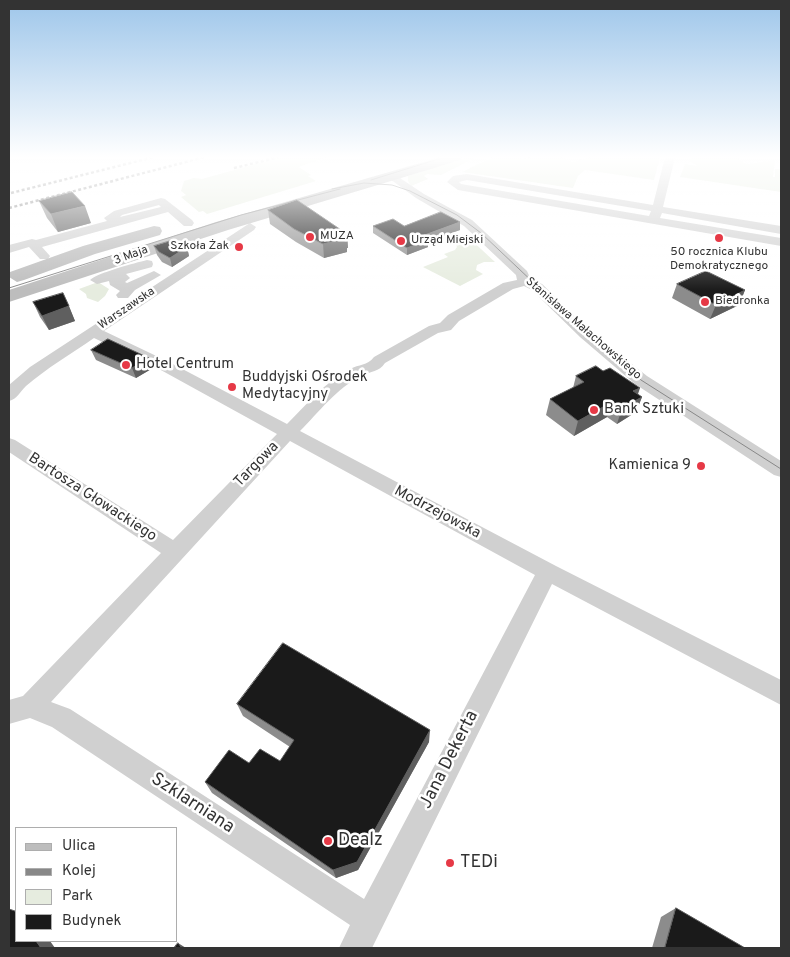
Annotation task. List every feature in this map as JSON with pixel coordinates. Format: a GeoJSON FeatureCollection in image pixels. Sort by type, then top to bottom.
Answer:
{"type":"FeatureCollection","features":[{"type":"Feature","properties":{"kind":"main road","name":"3 Maja"},"geometry":{"type":"LineString","coordinates":[[9,279],[89,250],[267,202]]}},
{"type":"Feature","properties":{"kind":"main road","name":"3 Maja"},"geometry":{"type":"LineString","coordinates":[[9,296],[221,226],[307,202]]}},
{"type":"Feature","properties":{"kind":"street"},"geometry":{"type":"LineString","coordinates":[[9,249],[32,243],[34,245],[117,222],[111,220],[111,216],[159,202]]}},
{"type":"Feature","properties":{"kind":"street"},"geometry":{"type":"LineString","coordinates":[[162,202],[188,222]]}},
{"type":"Feature","properties":{"kind":"street","name":"Stanisława Małachowskiego"},"geometry":{"type":"LineString","coordinates":[[430,202],[468,223],[522,274],[525,282],[537,287],[585,334],[641,380],[781,470]]}},
{"type":"Feature","properties":{"kind":"street"},"geometry":{"type":"LineString","coordinates":[[564,202],[781,230]]}},
{"type":"Feature","properties":{"kind":"street"},"geometry":{"type":"LineString","coordinates":[[591,202],[781,242]]}},
{"type":"Feature","properties":{"kind":"street"},"geometry":{"type":"LineString","coordinates":[[654,214],[657,202]]}},
{"type":"Feature","properties":{"kind":"street","name":"Warszawska"},"geometry":{"type":"LineString","coordinates":[[11,388],[250,227]]}},
{"type":"Feature","properties":{"kind":"street"},"geometry":{"type":"LineString","coordinates":[[34,245],[44,256]]}},
{"type":"Feature","properties":{"kind":"street"},"geometry":{"type":"LineString","coordinates":[[97,280],[134,278]]}},
{"type":"Feature","properties":{"kind":"street","name":"Targowa"},"geometry":{"type":"LineString","coordinates":[[19,709],[342,380],[356,372],[375,366],[379,360],[434,329],[444,328],[450,324],[453,318],[508,286],[525,282]]}},
{"type":"Feature","properties":{"kind":"street","name":"Modrzejowska"},"geometry":{"type":"LineString","coordinates":[[92,332],[165,366],[548,572],[781,692]]}},
{"type":"Feature","properties":{"kind":"street","name":"Bartosza Głowackiego"},"geometry":{"type":"LineString","coordinates":[[9,444],[175,552]]}},
{"type":"Feature","properties":{"kind":"street","name":"Jana Dekerta"},"geometry":{"type":"LineString","coordinates":[[355,948],[518,627],[548,572]]}},
{"type":"Feature","properties":{"kind":"street","name":"Szklarniana"},"geometry":{"type":"LineString","coordinates":[[19,709],[61,718],[369,920]]}},
{"type":"Feature","properties":{"kind":"green space"},"geometry":{"type":"Polygon","coordinates":[[[187,202],[248,202],[207,214],[203,211],[199,212],[187,202]]]}},
{"type":"Feature","properties":{"kind":"green space"},"geometry":{"type":"Polygon","coordinates":[[[468,237],[495,262],[484,262],[477,265],[476,270],[483,274],[460,286],[423,267],[448,257],[444,254],[455,250],[457,247],[455,242],[468,237]]]}},
{"type":"Feature","properties":{"kind":"green space"},"geometry":{"type":"Polygon","coordinates":[[[98,282],[109,289],[98,302],[87,298],[86,294],[79,289],[98,282]]]}},
{"type":"Feature","properties":{"kind":"building"},"geometry":{"type":"Polygon","coordinates":[[[40,202],[81,202],[85,206],[51,214],[40,202]]]}},
{"type":"Feature","properties":{"kind":"building"},"geometry":{"type":"Polygon","coordinates":[[[292,202],[299,202],[347,234],[343,235],[346,238],[323,244],[294,229],[268,210],[292,202]]]}},
{"type":"Feature","properties":{"kind":"building"},"geometry":{"type":"Polygon","coordinates":[[[441,212],[460,222],[422,236],[428,240],[407,248],[373,226],[393,219],[404,226],[441,212]]]}},
{"type":"Feature","properties":{"kind":"building"},"geometry":{"type":"Polygon","coordinates":[[[170,241],[187,247],[170,258],[159,252],[154,246],[170,241]]]}},
{"type":"Feature","properties":{"kind":"building"},"geometry":{"type":"Polygon","coordinates":[[[706,271],[745,290],[716,305],[677,284],[706,271]]]}},
{"type":"Feature","properties":{"kind":"building"},"geometry":{"type":"Polygon","coordinates":[[[63,293],[69,306],[42,316],[33,302],[63,293]]]}},
{"type":"Feature","properties":{"kind":"building"},"geometry":{"type":"Polygon","coordinates":[[[108,339],[149,358],[132,368],[91,350],[108,339]]]}},
{"type":"Feature","properties":{"kind":"building"},"geometry":{"type":"Polygon","coordinates":[[[596,366],[603,371],[610,368],[640,388],[633,391],[642,397],[622,408],[612,402],[578,421],[550,399],[584,382],[576,376],[596,366]]]}},
{"type":"Feature","properties":{"kind":"building"},"geometry":{"type":"Polygon","coordinates":[[[283,643],[430,730],[357,862],[333,870],[205,782],[229,750],[249,763],[260,749],[280,761],[294,740],[237,704],[283,643]]]}},
{"type":"Feature","properties":{"kind":"building"},"geometry":{"type":"Polygon","coordinates":[[[676,908],[745,948],[665,948],[676,908]]]}},
{"type":"Feature","properties":{"kind":"building"},"geometry":{"type":"Polygon","coordinates":[[[9,909],[15,911],[15,942],[37,942],[41,948],[9,948],[9,909]]]}},
{"type":"Feature","properties":{"kind":"building"},"geometry":{"type":"Polygon","coordinates":[[[178,943],[182,948],[174,948],[178,943]]]}},
{"type":"Feature","properties":{"kind":"tram line"},"geometry":{"type":"LineString","coordinates":[[9,288],[241,215],[292,202]]}},
{"type":"Feature","properties":{"kind":"tram line"},"geometry":{"type":"LineString","coordinates":[[431,202],[457,215],[481,233],[591,337],[641,380],[781,469]]}},
{"type":"Feature","properties":{"kind":"railway"},"geometry":{"type":"LineString","coordinates":[[9,208],[33,202]]}},
{"type":"Feature","properties":{"kind":"place","name":"MUZA"},"geometry":{"type":"Point","coordinates":[310,237]}},
{"type":"Feature","properties":{"kind":"place","name":"50 rocznica Klubu Demokratycznego"},"geometry":{"type":"Point","coordinates":[719,238]}},
{"type":"Feature","properties":{"kind":"place","name":"Urząd Miejski"},"geometry":{"type":"Point","coordinates":[401,241]}},
{"type":"Feature","properties":{"kind":"place","name":"Szkoła Żak"},"geometry":{"type":"Point","coordinates":[239,247]}},
{"type":"Feature","properties":{"kind":"place","name":"Biedronka"},"geometry":{"type":"Point","coordinates":[705,302]}},
{"type":"Feature","properties":{"kind":"place","name":"Hotel Centrum"},"geometry":{"type":"Point","coordinates":[126,365]}},
{"type":"Feature","properties":{"kind":"place","name":"Buddyjski Ośrodek Medytacyjny"},"geometry":{"type":"Point","coordinates":[232,387]}},
{"type":"Feature","properties":{"kind":"place","name":"Bank Sztuki"},"geometry":{"type":"Point","coordinates":[594,410]}},
{"type":"Feature","properties":{"kind":"place","name":"Kamienica 9"},"geometry":{"type":"Point","coordinates":[701,466]}},
{"type":"Feature","properties":{"kind":"place","name":"Dealz"},"geometry":{"type":"Point","coordinates":[328,841]}},
{"type":"Feature","properties":{"kind":"place","name":"TEDi"},"geometry":{"type":"Point","coordinates":[450,863]}}]}
